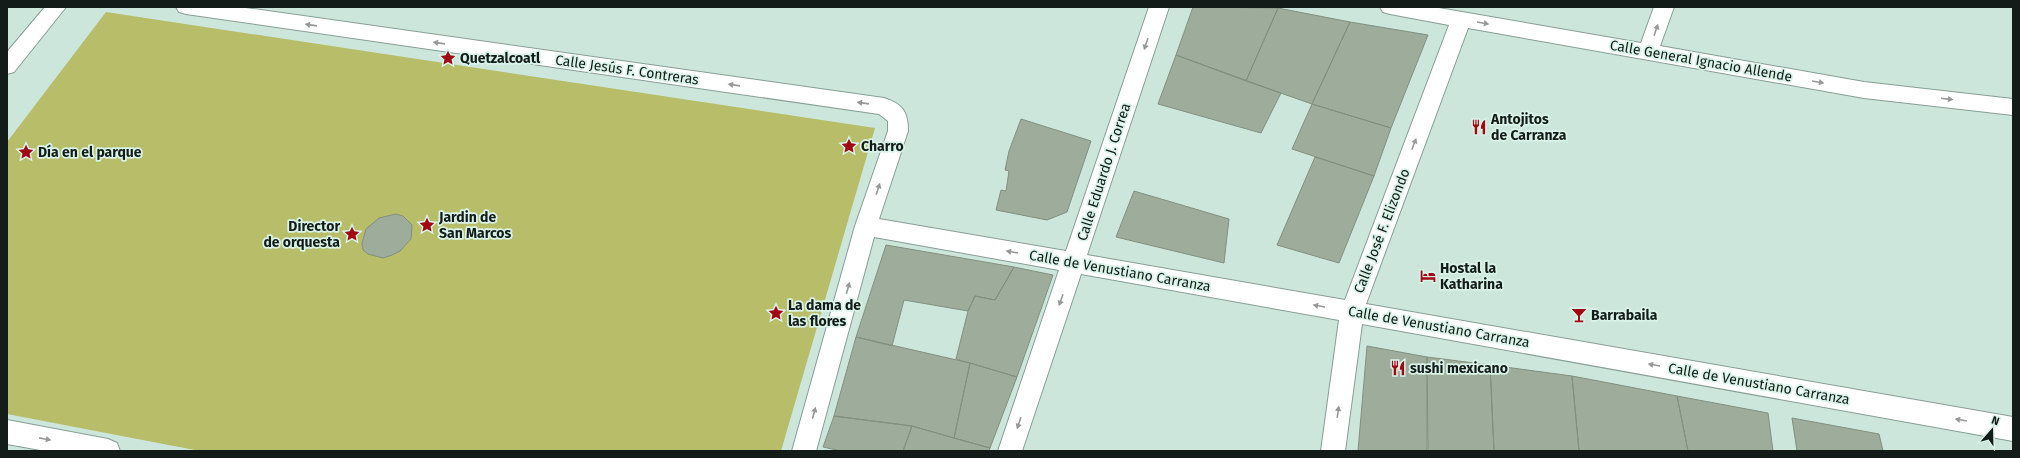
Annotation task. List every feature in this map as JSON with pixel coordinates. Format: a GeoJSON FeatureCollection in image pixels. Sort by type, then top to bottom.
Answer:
{"type":"FeatureCollection","features":[{"type":"Feature","properties":{"kind":"street"},"geometry":{"type":"LineString","coordinates":[[7,66],[56,7]]}},
{"type":"Feature","properties":{"kind":"street","name":"Calle Jesús F. Contreras"},"geometry":{"type":"LineString","coordinates":[[186,7],[290,14],[884,106],[898,117],[898,131],[866,226]]}},
{"type":"Feature","properties":{"kind":"street","name":"Calle Eduardo J. Correa"},"geometry":{"type":"LineString","coordinates":[[1010,451],[1159,7]]}},
{"type":"Feature","properties":{"kind":"street","name":"Calle General Ignacio Allende"},"geometry":{"type":"LineString","coordinates":[[1390,7],[1864,90],[2013,107]]}},
{"type":"Feature","properties":{"kind":"street"},"geometry":{"type":"LineString","coordinates":[[1648,52],[1664,7]]}},
{"type":"Feature","properties":{"kind":"street","name":"Calle José F. Elizondo"},"geometry":{"type":"LineString","coordinates":[[1333,451],[1352,312],[1461,20]]}},
{"type":"Feature","properties":{"kind":"street"},"geometry":{"type":"LineString","coordinates":[[804,451],[866,226]]}},
{"type":"Feature","properties":{"kind":"street","name":"Calle de Venustiano Carranza"},"geometry":{"type":"LineString","coordinates":[[866,226],[2013,429]]}},
{"type":"Feature","properties":{"kind":"street"},"geometry":{"type":"LineString","coordinates":[[7,432],[108,451]]}},
{"type":"Feature","properties":{"kind":"green space","name":"Jardin de San Marcos"},"geometry":{"type":"Polygon","coordinates":[[[106,12],[875,128],[781,451],[200,451],[7,414],[7,142],[106,12]]]}},
{"type":"Feature","properties":{"kind":"building"},"geometry":{"type":"Polygon","coordinates":[[[1193,7],[1278,8],[1246,81],[1176,55],[1193,7]]]}},
{"type":"Feature","properties":{"kind":"building"},"geometry":{"type":"Polygon","coordinates":[[[1278,8],[1350,22],[1312,104],[1246,81],[1278,8]]]}},
{"type":"Feature","properties":{"kind":"building"},"geometry":{"type":"Polygon","coordinates":[[[1350,22],[1428,35],[1391,128],[1312,104],[1350,22]]]}},
{"type":"Feature","properties":{"kind":"building"},"geometry":{"type":"Polygon","coordinates":[[[1176,55],[1281,93],[1261,133],[1158,104],[1176,55]]]}},
{"type":"Feature","properties":{"kind":"building"},"geometry":{"type":"Polygon","coordinates":[[[1312,104],[1391,128],[1374,176],[1292,149],[1312,104]]]}},
{"type":"Feature","properties":{"kind":"building"},"geometry":{"type":"Polygon","coordinates":[[[1021,119],[1091,141],[1067,212],[1047,220],[996,210],[1001,190],[1006,191],[1009,171],[1005,170],[1009,151],[1021,119]]]}},
{"type":"Feature","properties":{"kind":"building"},"geometry":{"type":"Polygon","coordinates":[[[1315,157],[1374,176],[1339,263],[1277,245],[1315,157]]]}},
{"type":"Feature","properties":{"kind":"building"},"geometry":{"type":"Polygon","coordinates":[[[1134,191],[1229,219],[1224,263],[1116,237],[1134,191]]]}},
{"type":"Feature","properties":{"kind":"building"},"geometry":{"type":"Polygon","coordinates":[[[396,214],[403,216],[412,225],[411,239],[400,251],[383,258],[368,254],[363,250],[362,243],[366,229],[379,218],[396,214]]]}},
{"type":"Feature","properties":{"kind":"building"},"geometry":{"type":"Polygon","coordinates":[[[886,245],[1014,267],[995,300],[975,296],[968,311],[904,300],[892,346],[856,337],[886,245]]]}},
{"type":"Feature","properties":{"kind":"building"},"geometry":{"type":"Polygon","coordinates":[[[1014,267],[1053,275],[1017,377],[956,359],[968,311],[975,296],[995,300],[1014,267]]]}},
{"type":"Feature","properties":{"kind":"building"},"geometry":{"type":"Polygon","coordinates":[[[856,337],[970,363],[954,438],[912,426],[834,416],[856,337]]]}},
{"type":"Feature","properties":{"kind":"building"},"geometry":{"type":"Polygon","coordinates":[[[1367,346],[1427,357],[1427,451],[1358,451],[1367,346]]]}},
{"type":"Feature","properties":{"kind":"building"},"geometry":{"type":"Polygon","coordinates":[[[1427,357],[1490,365],[1494,451],[1428,451],[1427,357]]]}},
{"type":"Feature","properties":{"kind":"building"},"geometry":{"type":"Polygon","coordinates":[[[970,363],[1017,377],[990,448],[954,438],[970,363]]]}},
{"type":"Feature","properties":{"kind":"building"},"geometry":{"type":"Polygon","coordinates":[[[1490,365],[1572,376],[1579,451],[1494,451],[1490,365]]]}},
{"type":"Feature","properties":{"kind":"building"},"geometry":{"type":"Polygon","coordinates":[[[1572,376],[1677,396],[1688,451],[1579,451],[1572,376]]]}},
{"type":"Feature","properties":{"kind":"building"},"geometry":{"type":"Polygon","coordinates":[[[1677,396],[1768,413],[1773,451],[1688,451],[1677,396]]]}},
{"type":"Feature","properties":{"kind":"building"},"geometry":{"type":"Polygon","coordinates":[[[834,416],[912,426],[903,451],[841,451],[823,447],[834,416]]]}},
{"type":"Feature","properties":{"kind":"building"},"geometry":{"type":"Polygon","coordinates":[[[1792,418],[1879,434],[1883,451],[1797,451],[1792,418]]]}},
{"type":"Feature","properties":{"kind":"building"},"geometry":{"type":"Polygon","coordinates":[[[912,426],[990,448],[989,451],[903,451],[912,426]]]}},
{"type":"Feature","properties":{"kind":"place","name":"Quetzalcoatl"},"geometry":{"type":"Point","coordinates":[448,58]}},
{"type":"Feature","properties":{"kind":"place","name":"Antojitos de Carranza"},"geometry":{"type":"Point","coordinates":[1479,127]}},
{"type":"Feature","properties":{"kind":"place","name":"Charro"},"geometry":{"type":"Point","coordinates":[849,146]}},
{"type":"Feature","properties":{"kind":"place","name":"Día en el parque"},"geometry":{"type":"Point","coordinates":[26,152]}},
{"type":"Feature","properties":{"kind":"place","name":"Jardin de San Marcos"},"geometry":{"type":"Point","coordinates":[427,225]}},
{"type":"Feature","properties":{"kind":"place","name":"Director de orquesta"},"geometry":{"type":"Point","coordinates":[352,234]}},
{"type":"Feature","properties":{"kind":"place","name":"Hostal la Katharina"},"geometry":{"type":"Point","coordinates":[1428,276]}},
{"type":"Feature","properties":{"kind":"place","name":"La dama de las flores"},"geometry":{"type":"Point","coordinates":[776,313]}},
{"type":"Feature","properties":{"kind":"place","name":"Barrabaila"},"geometry":{"type":"Point","coordinates":[1579,315]}},
{"type":"Feature","properties":{"kind":"place","name":"sushi mexicano"},"geometry":{"type":"Point","coordinates":[1398,368]}}]}
